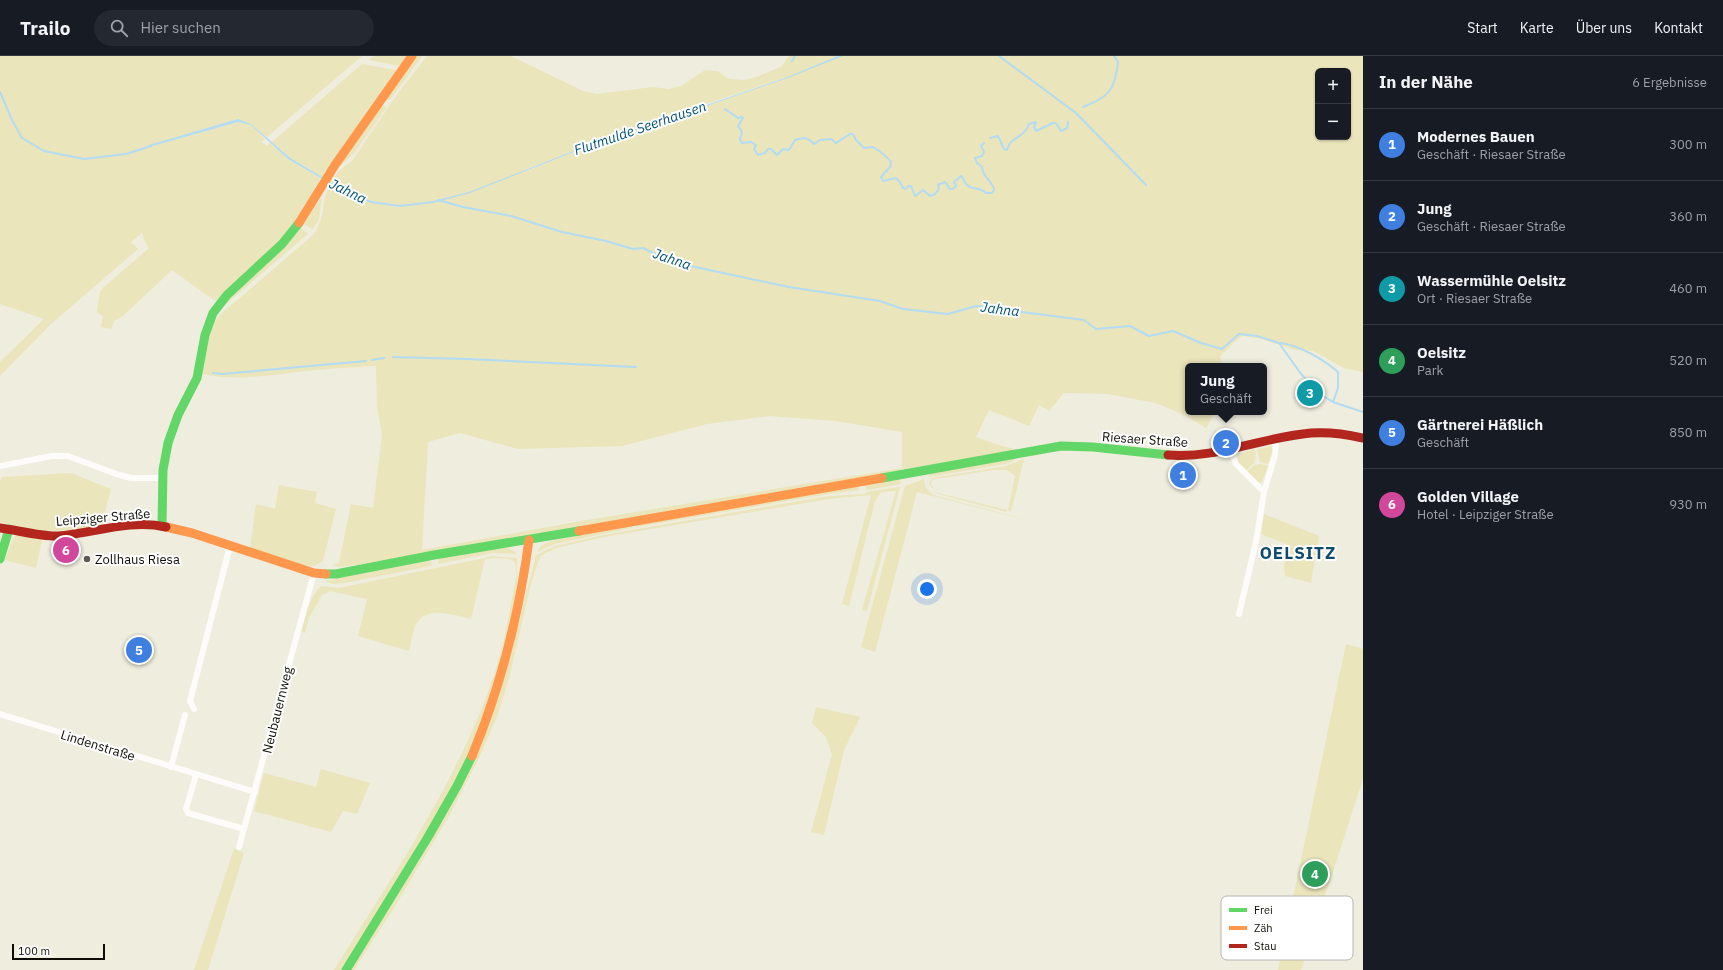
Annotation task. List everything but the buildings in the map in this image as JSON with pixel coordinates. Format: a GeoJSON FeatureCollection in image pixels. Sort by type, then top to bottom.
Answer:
{"type":"FeatureCollection","features":[{"type":"Feature","properties":{"kind":"main road"},"geometry":{"type":"LineString","coordinates":[[162,526],[163,478],[168,443],[178,415],[197,378],[205,336],[216,306],[235,286],[261,264],[291,235],[330,173],[412,56]]}},
{"type":"Feature","properties":{"kind":"main road","name":"Riesaer Straße"},"geometry":{"type":"LineString","coordinates":[[529,540],[1071,446],[1169,456],[1200,455],[1276,438],[1330,432],[1363,438]]}},
{"type":"Feature","properties":{"kind":"main road","name":"Leipziger Straße"},"geometry":{"type":"LineString","coordinates":[[5,528],[58,536],[119,526],[143,524],[162,526],[192,533],[314,573],[336,574],[434,555],[529,540]]}},
{"type":"Feature","properties":{"kind":"main road"},"geometry":{"type":"LineString","coordinates":[[0,559],[5,528]]}},
{"type":"Feature","properties":{"kind":"main road"},"geometry":{"type":"LineString","coordinates":[[346,970],[425,843],[462,778],[473,754],[490,712],[501,677],[523,582],[529,540]]}},
{"type":"Feature","properties":{"kind":"street"},"geometry":{"type":"LineString","coordinates":[[1239,614],[1256,542],[1264,492],[1275,455],[1276,438]]}},
{"type":"Feature","properties":{"kind":"street"},"geometry":{"type":"LineString","coordinates":[[1230,449],[1236,464],[1264,492]]}},
{"type":"Feature","properties":{"kind":"street"},"geometry":{"type":"LineString","coordinates":[[0,466],[52,456],[68,456],[131,478],[163,478]]}},
{"type":"Feature","properties":{"kind":"street"},"geometry":{"type":"LineString","coordinates":[[194,709],[190,701],[230,546]]}},
{"type":"Feature","properties":{"kind":"street","name":"Neubauernweg"},"geometry":{"type":"LineString","coordinates":[[240,847],[314,573]]}},
{"type":"Feature","properties":{"kind":"street","name":"Lindenstraße"},"geometry":{"type":"LineString","coordinates":[[0,714],[255,792]]}},
{"type":"Feature","properties":{"kind":"street"},"geometry":{"type":"LineString","coordinates":[[171,767],[185,715]]}},
{"type":"Feature","properties":{"kind":"street"},"geometry":{"type":"LineString","coordinates":[[196,774],[186,809],[188,813],[244,829]]}},
{"type":"Feature","properties":{"kind":"shaded area"},"geometry":{"type":"Polygon","coordinates":[[[0,56],[362,56],[267,137],[251,124],[238,119],[149,147],[238,122],[251,125],[265,139],[262,142],[267,146],[270,143],[288,159],[320,178],[318,187],[294,226],[217,301],[172,270],[123,316],[114,321],[111,329],[101,327],[103,316],[97,312],[100,292],[149,248],[142,233],[131,242],[138,249],[51,324],[0,376],[0,362],[44,319],[0,304],[0,56]]]}},
{"type":"Feature","properties":{"kind":"shaded area"},"geometry":{"type":"Polygon","coordinates":[[[374,56],[408,56],[399,66],[369,60],[374,56]]]}},
{"type":"Feature","properties":{"kind":"shaded area"},"geometry":{"type":"Polygon","coordinates":[[[415,56],[422,56],[390,100],[387,100],[386,98],[415,56]]]}},
{"type":"Feature","properties":{"kind":"shaded area"},"geometry":{"type":"Polygon","coordinates":[[[427,56],[511,56],[583,91],[597,94],[653,87],[669,89],[681,86],[705,70],[717,71],[729,79],[745,80],[781,67],[789,56],[1363,56],[1363,372],[1344,368],[1313,351],[1295,350],[1258,338],[1242,336],[1220,356],[1221,363],[1185,363],[1185,415],[1213,415],[1206,428],[1183,414],[1155,403],[1108,394],[1064,393],[1049,411],[1039,405],[1029,426],[989,410],[976,437],[1012,448],[1013,452],[905,469],[902,468],[901,470],[696,507],[339,567],[332,565],[339,563],[351,504],[373,508],[382,435],[377,406],[376,366],[323,369],[244,377],[202,374],[209,334],[217,318],[313,235],[320,222],[325,198],[330,185],[364,200],[400,207],[400,205],[372,201],[345,191],[289,157],[272,142],[362,64],[395,70],[396,72],[327,171],[324,173],[333,179],[339,171],[352,161],[396,96],[427,56]],[[784,78],[652,122],[524,170],[524,172],[589,146],[785,79],[784,78]],[[770,416],[707,424],[622,446],[518,449],[460,433],[428,442],[422,550],[587,520],[902,468],[902,432],[836,421],[770,416]]]}},
{"type":"Feature","properties":{"kind":"shaded area"},"geometry":{"type":"Polygon","coordinates":[[[382,104],[386,108],[355,152],[337,169],[382,104]]]}},
{"type":"Feature","properties":{"kind":"shaded area"},"geometry":{"type":"Polygon","coordinates":[[[322,196],[319,219],[313,230],[304,224],[322,196]]]}},
{"type":"Feature","properties":{"kind":"shaded area"},"geometry":{"type":"Polygon","coordinates":[[[301,228],[308,234],[225,305],[222,304],[301,228]]]}},
{"type":"Feature","properties":{"kind":"shaded area"},"geometry":{"type":"Polygon","coordinates":[[[1271,446],[1273,450],[1268,464],[1260,462],[1257,449],[1271,446]]]}},
{"type":"Feature","properties":{"kind":"shaded area"},"geometry":{"type":"Polygon","coordinates":[[[1255,449],[1256,457],[1254,462],[1245,471],[1238,462],[1238,454],[1255,449]]]}},
{"type":"Feature","properties":{"kind":"shaded area"},"geometry":{"type":"Polygon","coordinates":[[[1013,459],[1014,461],[1005,464],[929,477],[929,473],[1013,459]]]}},
{"type":"Feature","properties":{"kind":"shaded area"},"geometry":{"type":"Polygon","coordinates":[[[1024,459],[1011,512],[1008,510],[1015,476],[1007,470],[994,470],[935,479],[932,480],[931,484],[934,490],[929,483],[932,478],[1006,466],[1024,459]]]}},
{"type":"Feature","properties":{"kind":"shaded area"},"geometry":{"type":"Polygon","coordinates":[[[1261,464],[1268,466],[1262,481],[1259,483],[1246,472],[1255,465],[1261,464]]]}},
{"type":"Feature","properties":{"kind":"shaded area"},"geometry":{"type":"Polygon","coordinates":[[[71,473],[111,489],[102,521],[109,523],[96,527],[54,531],[13,526],[0,522],[0,482],[2,477],[71,473]]]}},
{"type":"Feature","properties":{"kind":"shaded area"},"geometry":{"type":"Polygon","coordinates":[[[899,478],[901,484],[867,490],[865,485],[899,478]]]}},
{"type":"Feature","properties":{"kind":"shaded area"},"geometry":{"type":"Polygon","coordinates":[[[924,479],[925,487],[933,495],[1077,533],[917,492],[875,652],[861,647],[904,489],[905,486],[924,479]]]}},
{"type":"Feature","properties":{"kind":"shaded area"},"geometry":{"type":"Polygon","coordinates":[[[279,485],[317,492],[315,503],[336,509],[323,561],[315,566],[302,565],[250,549],[256,504],[275,509],[279,485]]]}},
{"type":"Feature","properties":{"kind":"shaded area"},"geometry":{"type":"Polygon","coordinates":[[[859,485],[859,490],[636,527],[636,524],[859,485]]]}},
{"type":"Feature","properties":{"kind":"shaded area"},"geometry":{"type":"Polygon","coordinates":[[[900,487],[867,611],[862,610],[896,491],[881,492],[875,501],[849,606],[842,604],[871,495],[829,499],[604,537],[556,548],[542,555],[538,562],[531,584],[509,678],[498,714],[480,756],[448,818],[392,911],[354,970],[350,970],[429,843],[505,677],[536,555],[555,546],[603,535],[829,496],[865,494],[866,492],[900,487]]]}},
{"type":"Feature","properties":{"kind":"shaded area"},"geometry":{"type":"Polygon","coordinates":[[[934,490],[938,493],[1007,510],[1007,512],[938,494],[934,490]]]}},
{"type":"Feature","properties":{"kind":"shaded area"},"geometry":{"type":"Polygon","coordinates":[[[1264,514],[1319,536],[1311,583],[1285,576],[1284,566],[1289,545],[1261,534],[1264,514]]]}},
{"type":"Feature","properties":{"kind":"shaded area"},"geometry":{"type":"Polygon","coordinates":[[[631,524],[632,528],[554,544],[537,552],[541,546],[548,542],[631,524]]]}},
{"type":"Feature","properties":{"kind":"shaded area"},"geometry":{"type":"Polygon","coordinates":[[[16,535],[42,539],[36,568],[5,560],[16,535]]]}},
{"type":"Feature","properties":{"kind":"shaded area"},"geometry":{"type":"Polygon","coordinates":[[[508,548],[517,554],[493,553],[438,564],[439,557],[508,548]]]}},
{"type":"Feature","properties":{"kind":"shaded area"},"geometry":{"type":"Polygon","coordinates":[[[490,556],[517,558],[517,587],[504,652],[486,710],[470,752],[438,815],[342,970],[334,970],[423,827],[462,753],[479,714],[499,658],[504,640],[516,576],[516,566],[513,561],[509,559],[485,559],[471,619],[440,613],[426,615],[420,619],[415,626],[409,651],[358,636],[367,599],[330,591],[322,595],[309,618],[305,633],[301,631],[308,607],[321,586],[339,588],[490,556]]]}},
{"type":"Feature","properties":{"kind":"shaded area"},"geometry":{"type":"Polygon","coordinates":[[[428,559],[432,563],[431,566],[344,583],[333,584],[325,581],[428,559]]]}},
{"type":"Feature","properties":{"kind":"shaded area"},"geometry":{"type":"Polygon","coordinates":[[[1346,644],[1363,649],[1363,779],[1325,896],[1293,896],[1346,644]]]}},
{"type":"Feature","properties":{"kind":"shaded area"},"geometry":{"type":"Polygon","coordinates":[[[816,707],[860,717],[844,750],[824,835],[811,832],[832,755],[826,737],[812,723],[816,707]]]}},
{"type":"Feature","properties":{"kind":"shaded area"},"geometry":{"type":"Polygon","coordinates":[[[321,769],[370,783],[357,814],[343,811],[331,832],[254,811],[264,773],[316,787],[321,769]]]}},
{"type":"Feature","properties":{"kind":"shaded area"},"geometry":{"type":"Polygon","coordinates":[[[234,849],[244,853],[208,970],[194,970],[234,849]]]}},
{"type":"Feature","properties":{"kind":"shaded area"},"geometry":{"type":"Polygon","coordinates":[[[1280,960],[1304,960],[1301,970],[1278,970],[1280,960]]]}},
{"type":"Feature","properties":{"kind":"water","name":"Flutmulde Seerhausen"},"geometry":{"type":"Polygon","coordinates":[[[838,56],[843,56],[785,79],[589,146],[470,193],[433,203],[400,207],[371,203],[345,192],[288,159],[251,125],[238,122],[149,147],[149,145],[238,119],[251,124],[289,157],[345,191],[372,201],[400,205],[433,201],[469,192],[589,145],[785,78],[838,56]]]}},
{"type":"Feature","properties":{"kind":"waterway"},"geometry":{"type":"LineString","coordinates":[[792,61],[795,56]]}},
{"type":"Feature","properties":{"kind":"waterway"},"geometry":{"type":"LineString","coordinates":[[999,56],[1076,113],[1146,185]]}},
{"type":"Feature","properties":{"kind":"waterway"},"geometry":{"type":"LineString","coordinates":[[1083,107],[1099,100],[1109,91],[1117,72],[1118,62],[1114,56]]}},
{"type":"Feature","properties":{"kind":"waterway","name":"Jahna"},"geometry":{"type":"LineString","coordinates":[[0,92],[12,120],[22,138],[44,151],[84,159],[126,154],[151,146]]}},
{"type":"Feature","properties":{"kind":"waterway"},"geometry":{"type":"LineString","coordinates":[[725,109],[738,118],[743,118],[738,126],[742,132],[740,139],[742,143],[751,142],[756,145],[754,149],[758,155],[765,153],[768,149],[771,149],[777,155],[783,149],[789,150],[795,140],[801,138],[805,138],[814,144],[820,140],[831,139],[836,143],[850,134],[853,134],[856,140],[864,148],[873,147],[891,162],[890,167],[881,177],[883,181],[896,178],[903,188],[906,189],[908,186],[911,186],[915,196],[923,190],[930,196],[935,194],[939,189],[938,185],[945,182],[950,189],[953,189],[956,186],[954,182],[961,176],[969,187],[982,190],[986,193],[992,193],[994,190],[992,184],[984,174],[982,167],[977,163],[975,158],[982,156],[984,152],[981,146],[984,143]]}},
{"type":"Feature","properties":{"kind":"waterway"},"geometry":{"type":"LineString","coordinates":[[990,138],[998,136],[1004,149],[1007,150],[1011,142],[1024,132],[1029,124],[1036,122],[1034,127],[1036,131],[1056,123],[1061,131],[1067,128],[1068,122]]}},
{"type":"Feature","properties":{"kind":"waterway","name":"Jahna"},"geometry":{"type":"LineString","coordinates":[[438,200],[463,207],[511,216],[562,232],[606,241],[633,249],[643,248],[668,260],[695,267],[789,287],[880,301],[903,309],[948,314],[976,306],[1084,320],[1096,329],[1130,326],[1149,336],[1173,331],[1201,343],[1222,349],[1239,334],[1257,336],[1279,343],[1301,374],[1320,394],[1333,402],[1363,412]]}},
{"type":"Feature","properties":{"kind":"waterway"},"geometry":{"type":"LineString","coordinates":[[1280,343],[1287,344],[1310,353],[1338,372],[1338,388],[1333,402]]}},
{"type":"Feature","properties":{"kind":"waterway"},"geometry":{"type":"LineString","coordinates":[[393,357],[636,367]]}},
{"type":"Feature","properties":{"kind":"waterway"},"geometry":{"type":"LineString","coordinates":[[372,360],[384,358]]}},
{"type":"Feature","properties":{"kind":"waterway"},"geometry":{"type":"LineString","coordinates":[[213,373],[222,374],[366,361]]}},
{"type":"Feature","properties":{"kind":"traffic: fast"},"geometry":{"type":"LineString","coordinates":[[162,526],[163,470],[168,443],[178,415],[197,378],[205,335],[213,313],[227,295],[282,244],[299,223]]}},
{"type":"Feature","properties":{"kind":"traffic: fast"},"geometry":{"type":"LineString","coordinates":[[882,478],[1061,446],[1093,447],[1168,455]]}},
{"type":"Feature","properties":{"kind":"traffic: fast"},"geometry":{"type":"LineString","coordinates":[[0,559],[9,529]]}},
{"type":"Feature","properties":{"kind":"traffic: fast"},"geometry":{"type":"LineString","coordinates":[[326,574],[336,574],[434,555],[579,531]]}},
{"type":"Feature","properties":{"kind":"traffic: fast"},"geometry":{"type":"LineString","coordinates":[[346,970],[428,837],[472,756]]}},
{"type":"Feature","properties":{"kind":"traffic: slow"},"geometry":{"type":"LineString","coordinates":[[299,223],[335,165],[412,56]]}},
{"type":"Feature","properties":{"kind":"traffic: slow"},"geometry":{"type":"LineString","coordinates":[[579,531],[882,478]]}},
{"type":"Feature","properties":{"kind":"traffic: slow"},"geometry":{"type":"LineString","coordinates":[[166,527],[192,533],[314,573],[326,574]]}},
{"type":"Feature","properties":{"kind":"traffic: slow"},"geometry":{"type":"LineString","coordinates":[[472,756],[492,703],[508,650],[520,596],[529,540]]}},
{"type":"Feature","properties":{"kind":"traffic: jam"},"geometry":{"type":"LineString","coordinates":[[1168,455],[1204,454],[1293,435],[1311,433],[1350,435],[1363,438]]}},
{"type":"Feature","properties":{"kind":"traffic: jam"},"geometry":{"type":"LineString","coordinates":[[0,528],[58,536],[112,527],[139,525],[166,527]]}},
{"type":"Feature","properties":{"kind":"place","name":"Wassermühle Oelsitz"},"geometry":{"type":"Point","coordinates":[1310,393]}},
{"type":"Feature","properties":{"kind":"place","name":"Jung"},"geometry":{"type":"Point","coordinates":[1226,443]}},
{"type":"Feature","properties":{"kind":"place","name":"Modernes Bauen"},"geometry":{"type":"Point","coordinates":[1183,475]}},
{"type":"Feature","properties":{"kind":"place","name":"Golden Village"},"geometry":{"type":"Point","coordinates":[66,550]}},
{"type":"Feature","properties":{"kind":"place","name":"Zollhaus Riesa"},"geometry":{"type":"Point","coordinates":[87,559]}},
{"type":"Feature","properties":{"kind":"place","name":"Gärtnerei Häßlich"},"geometry":{"type":"Point","coordinates":[139,650]}},
{"type":"Feature","properties":{"kind":"place","name":"Oelsitz"},"geometry":{"type":"Point","coordinates":[1315,874]}},
{"type":"Feature","properties":{"kind":"district","name":"OELSITZ"},"geometry":{"type":"Point","coordinates":[1298,553]}}]}
